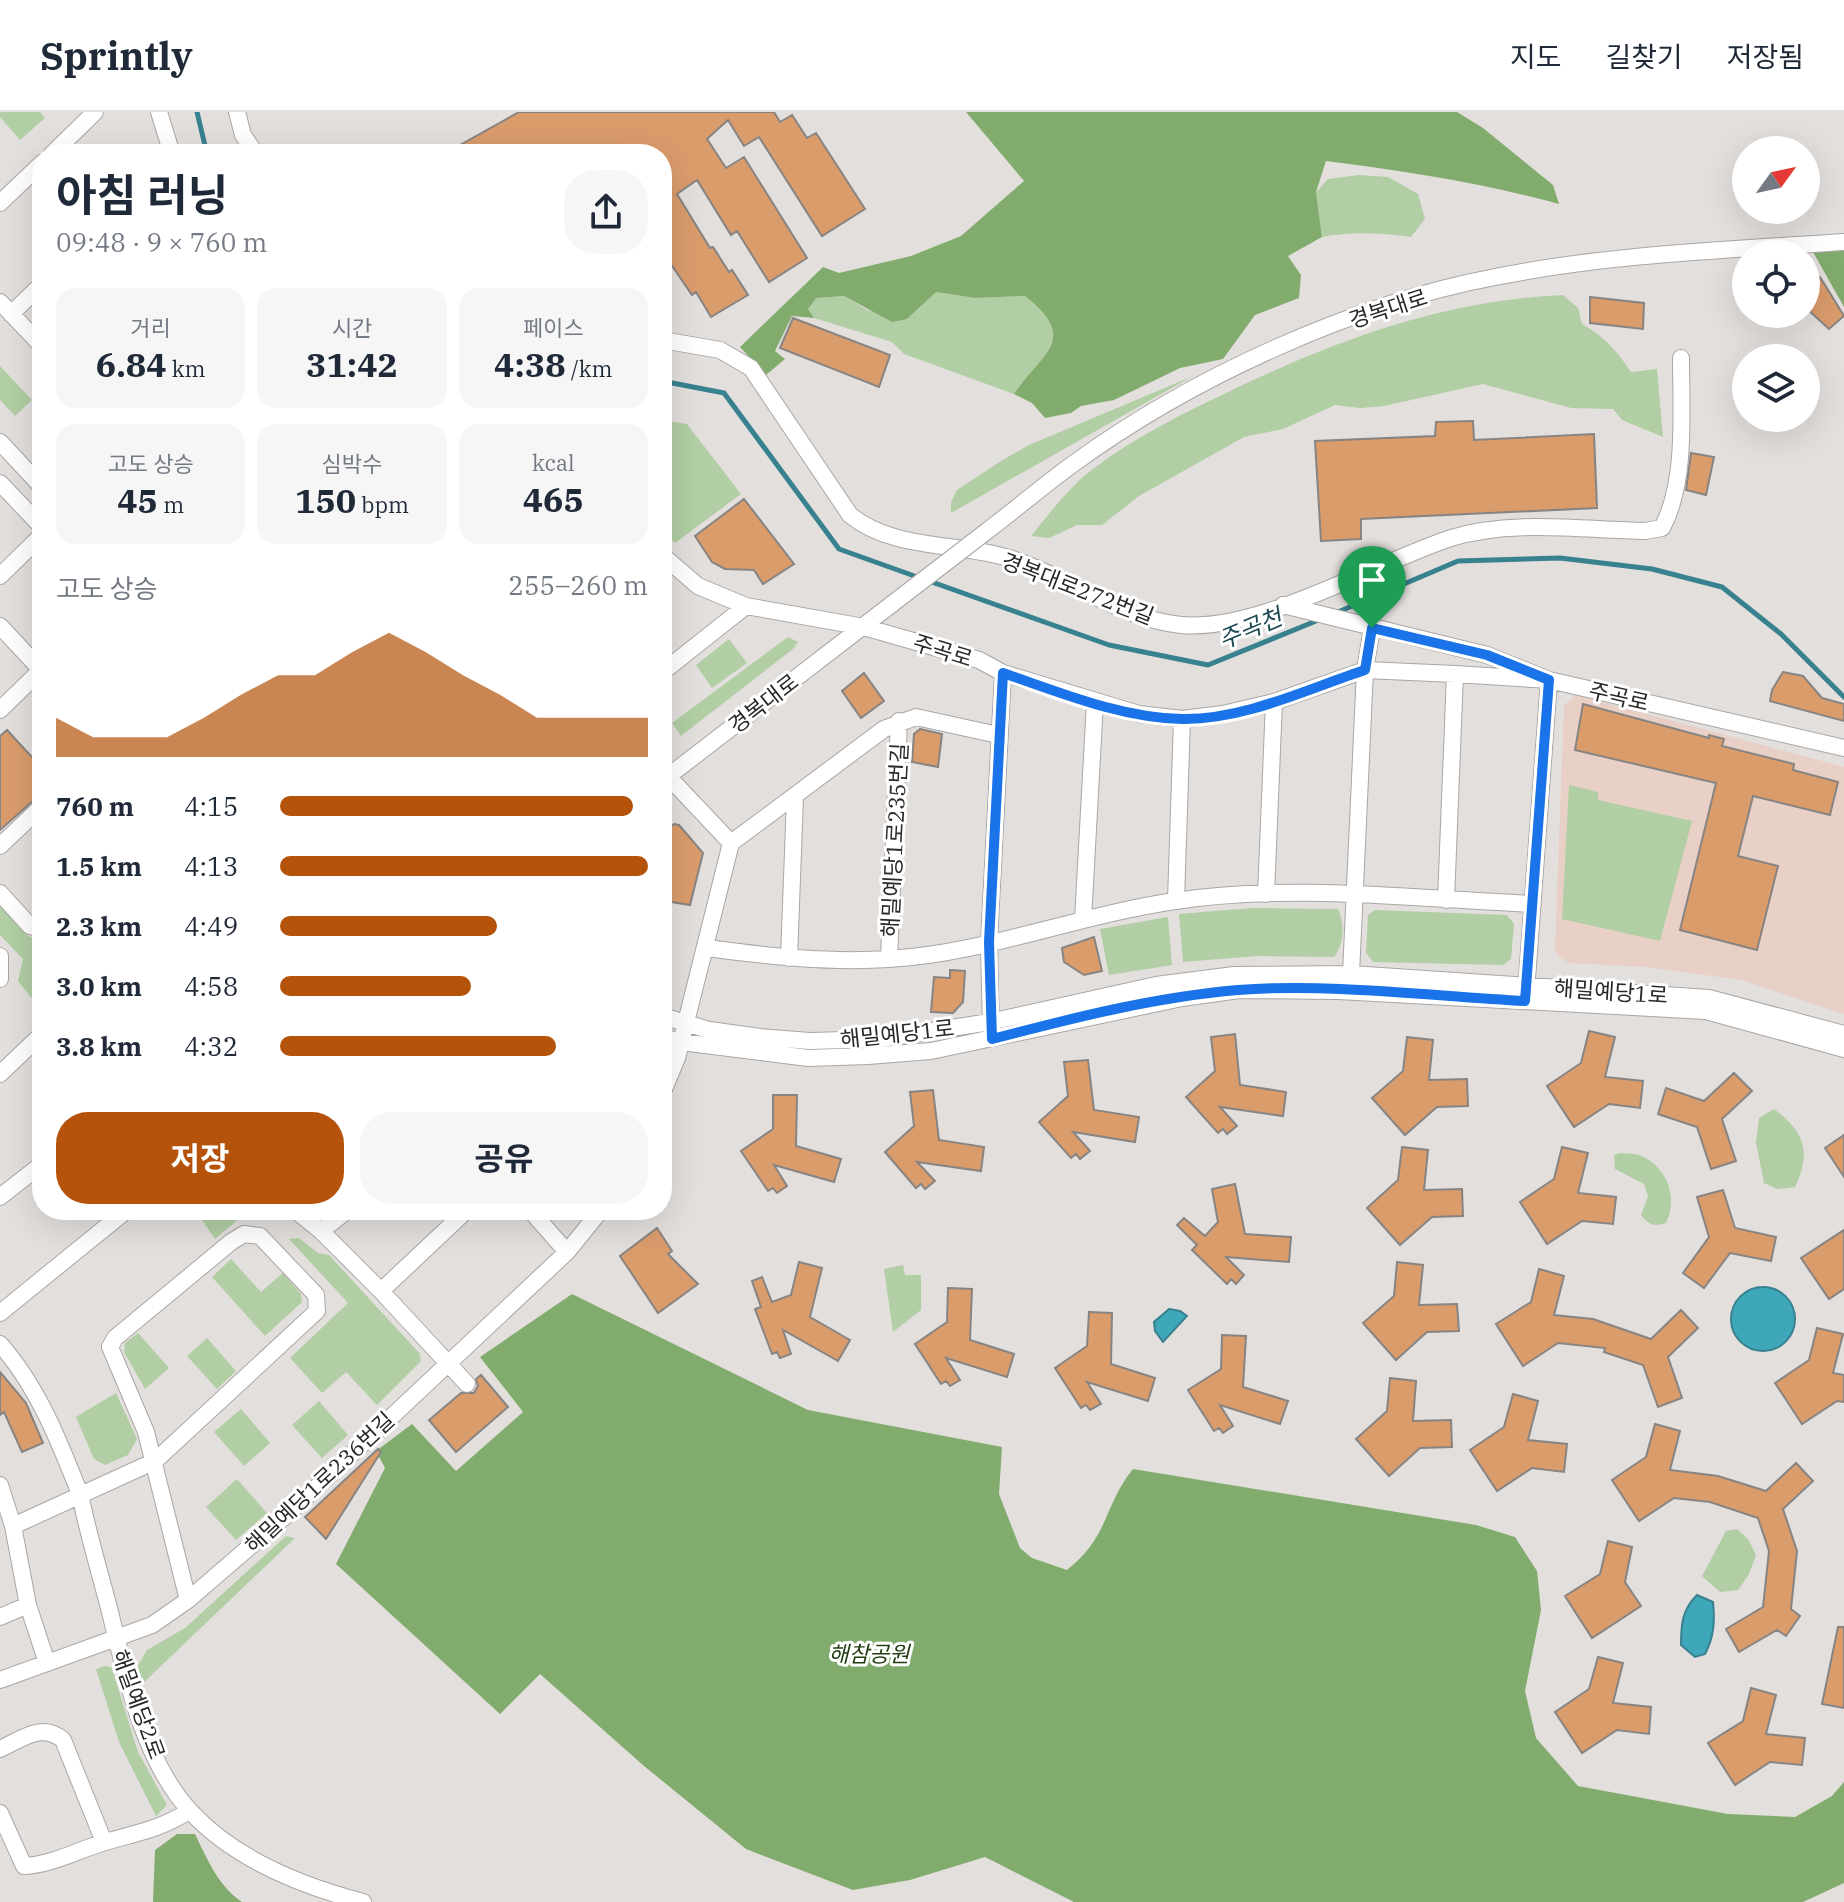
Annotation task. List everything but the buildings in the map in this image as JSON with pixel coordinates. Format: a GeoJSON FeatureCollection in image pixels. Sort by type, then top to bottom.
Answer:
{"type":"FeatureCollection","features":[{"type":"Feature","properties":{"kind":"street"},"geometry":{"type":"LineString","coordinates":[[62,144],[95,112]]}},
{"type":"Feature","properties":{"kind":"street"},"geometry":{"type":"LineString","coordinates":[[159,112],[169,144]]}},
{"type":"Feature","properties":{"kind":"street"},"geometry":{"type":"LineString","coordinates":[[237,112],[243,135],[249,144]]}},
{"type":"Feature","properties":{"kind":"street"},"geometry":{"type":"LineString","coordinates":[[0,203],[32,173]]}},
{"type":"Feature","properties":{"kind":"street","name":"경복대로"},"geometry":{"type":"LineString","coordinates":[[672,770],[864,627],[1074,463],[1251,358],[1413,297],[1494,277],[1564,266],[1708,251],[1844,242]]}},
{"type":"Feature","properties":{"kind":"street"},"geometry":{"type":"LineString","coordinates":[[32,291],[6,308],[32,335]]}},
{"type":"Feature","properties":{"kind":"street","name":"경복대로272번길"},"geometry":{"type":"LineString","coordinates":[[672,342],[720,350],[751,368],[850,515],[863,525],[886,534],[1012,558],[1154,620],[1182,625],[1234,621],[1289,607],[1465,535],[1502,528],[1645,531],[1662,528],[1672,510],[1682,432],[1681,358]]}},
{"type":"Feature","properties":{"kind":"street"},"geometry":{"type":"LineString","coordinates":[[0,442],[32,476]]}},
{"type":"Feature","properties":{"kind":"street"},"geometry":{"type":"LineString","coordinates":[[0,483],[32,517]]}},
{"type":"Feature","properties":{"kind":"street"},"geometry":{"type":"LineString","coordinates":[[0,576],[32,545]]}},
{"type":"Feature","properties":{"kind":"street","name":"주곡로"},"geometry":{"type":"LineString","coordinates":[[672,564],[698,586],[746,606],[864,627],[979,660],[1003,673],[1139,714],[1182,719],[1223,714],[1274,702],[1365,670],[1455,674],[1549,680],[1844,748]]}},
{"type":"Feature","properties":{"kind":"street"},"geometry":{"type":"LineString","coordinates":[[672,665],[746,606]]}},
{"type":"Feature","properties":{"kind":"street"},"geometry":{"type":"LineString","coordinates":[[1289,607],[1487,655],[1549,680],[1526,993]]}},
{"type":"Feature","properties":{"kind":"street"},"geometry":{"type":"LineString","coordinates":[[0,626],[32,660]]}},
{"type":"Feature","properties":{"kind":"street"},"geometry":{"type":"LineString","coordinates":[[1351,974],[1367,627]]}},
{"type":"Feature","properties":{"kind":"street"},"geometry":{"type":"LineString","coordinates":[[991,1030],[989,942],[1003,673]]}},
{"type":"Feature","properties":{"kind":"street"},"geometry":{"type":"LineString","coordinates":[[1446,900],[1455,674]]}},
{"type":"Feature","properties":{"kind":"street"},"geometry":{"type":"LineString","coordinates":[[0,710],[32,680]]}},
{"type":"Feature","properties":{"kind":"street"},"geometry":{"type":"LineString","coordinates":[[1083,920],[1095,702]]}},
{"type":"Feature","properties":{"kind":"street"},"geometry":{"type":"LineString","coordinates":[[1266,894],[1274,702]]}},
{"type":"Feature","properties":{"kind":"street","name":"해밀예당1로235번길"},"geometry":{"type":"LineString","coordinates":[[731,843],[899,721],[916,717],[998,735]]}},
{"type":"Feature","properties":{"kind":"street"},"geometry":{"type":"LineString","coordinates":[[1176,900],[1182,719]]}},
{"type":"Feature","properties":{"kind":"street","name":"해밀예당1로235번길"},"geometry":{"type":"LineString","coordinates":[[889,959],[899,721]]}},
{"type":"Feature","properties":{"kind":"street"},"geometry":{"type":"LineString","coordinates":[[672,784],[731,843],[707,948],[672,1067]]}},
{"type":"Feature","properties":{"kind":"street"},"geometry":{"type":"LineString","coordinates":[[789,958],[795,798]]}},
{"type":"Feature","properties":{"kind":"street"},"geometry":{"type":"LineString","coordinates":[[0,846],[32,816]]}},
{"type":"Feature","properties":{"kind":"street"},"geometry":{"type":"LineString","coordinates":[[0,893],[32,926]]}},
{"type":"Feature","properties":{"kind":"street","name":"해밀예당1로235번길"},"geometry":{"type":"LineString","coordinates":[[707,948],[789,958],[889,959],[989,942],[1176,900],[1266,894],[1533,904]]}},
{"type":"Feature","properties":{"kind":"street"},"geometry":{"type":"LineString","coordinates":[[0,956],[0,979]]}},
{"type":"Feature","properties":{"kind":"street","name":"해밀예당1로"},"geometry":{"type":"LineString","coordinates":[[672,1040],[808,1058],[931,1051],[991,1030],[1156,985],[1234,975],[1351,974],[1706,1011],[1844,1049]]}},
{"type":"Feature","properties":{"kind":"street","name":"해밀예당1로"},"geometry":{"type":"LineString","coordinates":[[672,1019],[760,1037],[810,1041],[880,1039],[991,1030],[1239,990],[1526,993],[1709,998],[1844,1034]]}},
{"type":"Feature","properties":{"kind":"street"},"geometry":{"type":"LineString","coordinates":[[0,1074],[32,1044]]}},
{"type":"Feature","properties":{"kind":"street"},"geometry":{"type":"LineString","coordinates":[[0,1197],[32,1172]]}},
{"type":"Feature","properties":{"kind":"street"},"geometry":{"type":"LineString","coordinates":[[0,1313],[115,1220]]}},
{"type":"Feature","properties":{"kind":"street"},"geometry":{"type":"LineString","coordinates":[[307,1220],[381,1291],[467,1384]]}},
{"type":"Feature","properties":{"kind":"street"},"geometry":{"type":"LineString","coordinates":[[321,1231],[335,1220]]}},
{"type":"Feature","properties":{"kind":"street"},"geometry":{"type":"LineString","coordinates":[[381,1291],[456,1220]]}},
{"type":"Feature","properties":{"kind":"street"},"geometry":{"type":"LineString","coordinates":[[539,1220],[567,1252]]}},
{"type":"Feature","properties":{"kind":"street","name":"해밀예당1로236번길"},"geometry":{"type":"LineString","coordinates":[[116,1638],[152,1625],[188,1600],[289,1513],[567,1252],[593,1220]]}},
{"type":"Feature","properties":{"kind":"street"},"geometry":{"type":"LineString","coordinates":[[13,1526],[155,1461],[317,1311],[316,1295],[260,1236],[244,1234],[231,1242],[115,1338],[110,1347],[155,1461],[188,1600]]}},
{"type":"Feature","properties":{"kind":"street","name":"해밀예당2로"},"geometry":{"type":"LineString","coordinates":[[0,1344],[14,1360],[43,1407],[80,1494],[132,1698],[156,1759],[189,1811],[209,1830],[272,1869],[327,1893],[363,1902]]}},
{"type":"Feature","properties":{"kind":"street"},"geometry":{"type":"LineString","coordinates":[[0,1485],[13,1526],[28,1605],[47,1663]]}},
{"type":"Feature","properties":{"kind":"street"},"geometry":{"type":"LineString","coordinates":[[0,1617],[28,1605]]}},
{"type":"Feature","properties":{"kind":"street","name":"해밀예당2로"},"geometry":{"type":"LineString","coordinates":[[0,1680],[116,1638]]}},
{"type":"Feature","properties":{"kind":"street"},"geometry":{"type":"LineString","coordinates":[[0,1749],[42,1729],[54,1732],[63,1740],[104,1842]]}},
{"type":"Feature","properties":{"kind":"street"},"geometry":{"type":"LineString","coordinates":[[0,1813],[24,1866],[38,1865],[104,1842],[139,1835],[189,1811]]}},
{"type":"Feature","properties":{"kind":"shaded area"},"geometry":{"type":"Polygon","coordinates":[[[1576,695],[1844,767],[1844,1014],[1742,980],[1645,967],[1569,963],[1558,956],[1555,948],[1564,705],[1576,695]]]}},
{"type":"Feature","properties":{"kind":"green space"},"geometry":{"type":"Polygon","coordinates":[[[0,112],[40,112],[45,118],[20,140],[0,117],[0,112]]]}},
{"type":"Feature","properties":{"kind":"green space"},"geometry":{"type":"Polygon","coordinates":[[[966,112],[1457,112],[1483,128],[1553,185],[1559,204],[1443,178],[1326,161],[1316,192],[1322,237],[1288,256],[1301,275],[1299,298],[1255,315],[1223,359],[1180,368],[1114,400],[1081,406],[1071,413],[1045,418],[1032,403],[1014,394],[1044,357],[1053,336],[1051,324],[1042,311],[1025,296],[975,298],[936,292],[907,319],[892,322],[844,296],[816,298],[808,309],[814,318],[792,316],[775,351],[785,359],[766,375],[740,347],[823,267],[839,273],[911,256],[961,236],[1024,181],[966,112]]]}},
{"type":"Feature","properties":{"kind":"green space"},"geometry":{"type":"Polygon","coordinates":[[[1359,175],[1388,177],[1418,194],[1425,219],[1411,237],[1366,233],[1322,237],[1316,192],[1328,179],[1359,175]]]}},
{"type":"Feature","properties":{"kind":"green space"},"geometry":{"type":"Polygon","coordinates":[[[1844,250],[1844,307],[1820,264],[1820,252],[1844,250]]]}},
{"type":"Feature","properties":{"kind":"green space"},"geometry":{"type":"Polygon","coordinates":[[[935,292],[975,298],[1025,296],[1042,311],[1051,324],[1051,346],[1014,394],[904,354],[892,342],[814,318],[808,309],[815,298],[844,296],[867,310],[907,319],[935,292]]]}},
{"type":"Feature","properties":{"kind":"green space"},"geometry":{"type":"Polygon","coordinates":[[[1563,295],[1578,308],[1582,324],[1610,345],[1631,372],[1657,369],[1663,437],[1622,420],[1613,409],[1571,408],[1483,384],[1384,406],[1360,408],[1335,405],[1283,429],[1244,437],[1139,496],[1102,525],[1077,525],[1049,538],[1031,536],[1076,484],[1108,458],[1174,419],[1266,374],[1348,340],[1432,314],[1475,305],[1563,295]]]}},
{"type":"Feature","properties":{"kind":"green space"},"geometry":{"type":"Polygon","coordinates":[[[0,366],[32,400],[15,416],[0,400],[0,366]]]}},
{"type":"Feature","properties":{"kind":"green space"},"geometry":{"type":"Polygon","coordinates":[[[1193,376],[951,513],[951,502],[957,490],[1029,445],[1193,376]]]}},
{"type":"Feature","properties":{"kind":"green space"},"geometry":{"type":"Polygon","coordinates":[[[672,422],[687,424],[741,494],[675,543],[672,540],[672,422]]]}},
{"type":"Feature","properties":{"kind":"green space"},"geometry":{"type":"Polygon","coordinates":[[[788,637],[798,642],[793,649],[681,736],[672,723],[788,637]]]}},
{"type":"Feature","properties":{"kind":"green space"},"geometry":{"type":"Polygon","coordinates":[[[729,639],[747,663],[712,688],[696,665],[729,639]]]}},
{"type":"Feature","properties":{"kind":"green space"},"geometry":{"type":"Polygon","coordinates":[[[1569,785],[1598,792],[1598,800],[1692,821],[1660,941],[1562,919],[1569,785]]]}},
{"type":"Feature","properties":{"kind":"green space"},"geometry":{"type":"Polygon","coordinates":[[[0,905],[32,937],[32,998],[18,981],[23,959],[0,935],[0,905]]]}},
{"type":"Feature","properties":{"kind":"green space"},"geometry":{"type":"Polygon","coordinates":[[[1252,908],[1338,909],[1342,921],[1340,947],[1334,957],[1257,956],[1183,962],[1179,914],[1252,908]]]}},
{"type":"Feature","properties":{"kind":"green space"},"geometry":{"type":"Polygon","coordinates":[[[1375,910],[1507,915],[1514,924],[1511,959],[1503,965],[1373,962],[1366,953],[1368,915],[1375,910]]]}},
{"type":"Feature","properties":{"kind":"green space"},"geometry":{"type":"Polygon","coordinates":[[[1168,917],[1172,965],[1109,975],[1100,929],[1168,917]]]}},
{"type":"Feature","properties":{"kind":"green space"},"geometry":{"type":"Polygon","coordinates":[[[1774,1109],[1792,1126],[1802,1143],[1803,1163],[1795,1187],[1777,1189],[1764,1183],[1756,1143],[1759,1118],[1774,1109]]]}},
{"type":"Feature","properties":{"kind":"green space"},"geometry":{"type":"Polygon","coordinates":[[[1614,1155],[1641,1156],[1664,1176],[1671,1204],[1666,1223],[1652,1224],[1641,1215],[1648,1196],[1644,1184],[1615,1169],[1614,1155]]]}},
{"type":"Feature","properties":{"kind":"green space"},"geometry":{"type":"Polygon","coordinates":[[[202,1220],[237,1220],[215,1239],[202,1220]]]}},
{"type":"Feature","properties":{"kind":"green space"},"geometry":{"type":"Polygon","coordinates":[[[299,1238],[318,1253],[329,1255],[420,1354],[421,1361],[377,1405],[346,1372],[322,1393],[290,1358],[348,1303],[289,1239],[299,1238]]]}},
{"type":"Feature","properties":{"kind":"green space"},"geometry":{"type":"Polygon","coordinates":[[[231,1259],[261,1292],[283,1273],[301,1294],[302,1302],[265,1336],[212,1277],[231,1259]]]}},
{"type":"Feature","properties":{"kind":"green space"},"geometry":{"type":"Polygon","coordinates":[[[903,1265],[905,1275],[921,1275],[921,1310],[893,1332],[884,1269],[903,1265]]]}},
{"type":"Feature","properties":{"kind":"green space","name":"해참공원"},"geometry":{"type":"Polygon","coordinates":[[[572,1294],[808,1410],[1002,1447],[999,1494],[1020,1548],[1032,1558],[1067,1570],[1099,1533],[1133,1469],[1476,1525],[1515,1537],[1537,1571],[1541,1610],[1525,1691],[1536,1738],[1578,1786],[1728,1814],[1795,1817],[1832,1796],[1844,1782],[1844,1883],[1803,1902],[1074,1902],[985,1857],[910,1880],[853,1890],[746,1849],[644,1766],[540,1674],[500,1714],[336,1564],[385,1468],[376,1451],[412,1424],[456,1471],[523,1412],[480,1357],[572,1294]]]}},
{"type":"Feature","properties":{"kind":"green space"},"geometry":{"type":"Polygon","coordinates":[[[138,1333],[169,1368],[145,1389],[124,1352],[125,1343],[138,1333]]]}},
{"type":"Feature","properties":{"kind":"green space"},"geometry":{"type":"Polygon","coordinates":[[[207,1338],[236,1371],[217,1389],[187,1356],[207,1338]]]}},
{"type":"Feature","properties":{"kind":"green space"},"geometry":{"type":"Polygon","coordinates":[[[116,1393],[137,1439],[128,1455],[105,1465],[94,1459],[76,1417],[116,1393]]]}},
{"type":"Feature","properties":{"kind":"green space"},"geometry":{"type":"Polygon","coordinates":[[[319,1401],[348,1435],[322,1458],[292,1425],[319,1401]]]}},
{"type":"Feature","properties":{"kind":"green space"},"geometry":{"type":"Polygon","coordinates":[[[241,1409],[270,1443],[244,1466],[214,1432],[241,1409]]]}},
{"type":"Feature","properties":{"kind":"green space"},"geometry":{"type":"Polygon","coordinates":[[[237,1479],[267,1513],[236,1540],[206,1507],[237,1479]]]}},
{"type":"Feature","properties":{"kind":"green space"},"geometry":{"type":"Polygon","coordinates":[[[1737,1529],[1748,1539],[1756,1555],[1749,1574],[1738,1590],[1720,1592],[1702,1576],[1726,1531],[1737,1529]]]}},
{"type":"Feature","properties":{"kind":"green space"},"geometry":{"type":"Polygon","coordinates":[[[286,1536],[295,1538],[140,1686],[138,1665],[147,1650],[185,1628],[286,1536]]]}},
{"type":"Feature","properties":{"kind":"green space"},"geometry":{"type":"Polygon","coordinates":[[[111,1667],[138,1752],[167,1805],[156,1816],[119,1742],[96,1669],[111,1667]]]}},
{"type":"Feature","properties":{"kind":"green space"},"geometry":{"type":"Polygon","coordinates":[[[177,1834],[195,1834],[220,1880],[242,1902],[153,1902],[155,1850],[177,1834]]]}},
{"type":"Feature","properties":{"kind":"water"},"geometry":{"type":"Polygon","coordinates":[[[1757,1287],[1769,1287],[1786,1296],[1793,1307],[1793,1331],[1786,1342],[1769,1351],[1757,1351],[1745,1346],[1736,1337],[1731,1325],[1731,1313],[1736,1301],[1745,1292],[1757,1287]]]}},
{"type":"Feature","properties":{"kind":"water"},"geometry":{"type":"Polygon","coordinates":[[[1169,1309],[1187,1316],[1163,1342],[1155,1331],[1154,1322],[1169,1309]]]}},
{"type":"Feature","properties":{"kind":"water"},"geometry":{"type":"Polygon","coordinates":[[[1697,1595],[1713,1602],[1714,1622],[1705,1654],[1695,1657],[1681,1645],[1681,1637],[1685,1612],[1697,1595]]]}},
{"type":"Feature","properties":{"kind":"waterway","name":"주곡천"},"geometry":{"type":"LineString","coordinates":[[197,112],[205,144]]}},
{"type":"Feature","properties":{"kind":"waterway","name":"주곡천"},"geometry":{"type":"LineString","coordinates":[[672,383],[724,393],[839,549],[920,578]]}},
{"type":"Feature","properties":{"kind":"waterway","name":"주곡천"},"geometry":{"type":"LineString","coordinates":[[1338,612],[1458,561],[1560,558],[1652,569],[1722,587],[1781,634],[1844,697]]}},
{"type":"Feature","properties":{"kind":"waterway","name":"주곡천"},"geometry":{"type":"LineString","coordinates":[[929,581],[1109,645],[1208,665],[1321,619]]}},
{"type":"Feature","properties":{"kind":"route"},"geometry":{"type":"LineString","coordinates":[[1372,628],[1487,655],[1549,680],[1525,1001],[1338,991],[1239,990],[1123,1008],[992,1039],[989,942],[1003,673],[1139,714],[1182,719],[1223,714],[1274,702],[1365,670],[1370,655],[1372,628]]}}]}
